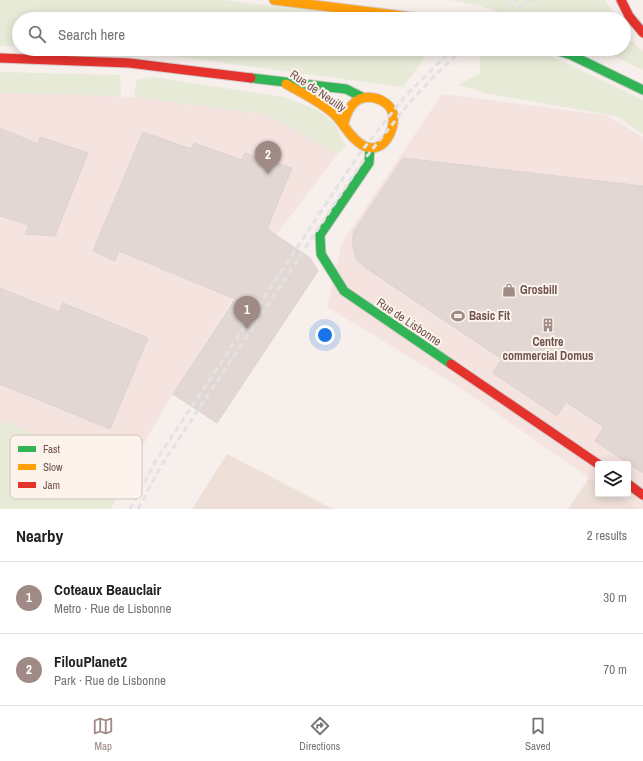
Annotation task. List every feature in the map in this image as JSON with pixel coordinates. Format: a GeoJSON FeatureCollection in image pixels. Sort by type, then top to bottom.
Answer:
{"type":"FeatureCollection","features":[{"type":"Feature","properties":{"kind":"main road"},"geometry":{"type":"LineString","coordinates":[[274,0],[371,12]]}},
{"type":"Feature","properties":{"kind":"main road"},"geometry":{"type":"LineString","coordinates":[[621,0],[627,12]]}},
{"type":"Feature","properties":{"kind":"main road"},"geometry":{"type":"LineString","coordinates":[[631,18],[643,33]]}},
{"type":"Feature","properties":{"kind":"main road"},"geometry":{"type":"LineString","coordinates":[[573,56],[643,90]]}},
{"type":"Feature","properties":{"kind":"main road","name":"Rue de Neuilly"},"geometry":{"type":"LineString","coordinates":[[0,58],[129,63],[346,88],[362,97]]}},
{"type":"Feature","properties":{"kind":"main road","name":"Rue de Neuilly"},"geometry":{"type":"LineString","coordinates":[[279,80],[332,112],[344,123]]}},
{"type":"Feature","properties":{"kind":"main road"},"geometry":{"type":"LineString","coordinates":[[362,97],[373,98],[384,103],[391,110],[394,126],[387,140],[378,147],[370,148],[356,140],[349,133],[344,123],[346,112],[352,104],[362,97]]}},
{"type":"Feature","properties":{"kind":"main road","name":"Rue de Lisbonne"},"geometry":{"type":"LineString","coordinates":[[370,148],[369,163],[320,235],[321,254],[344,292],[595,462]]}},
{"type":"Feature","properties":{"kind":"main road"},"geometry":{"type":"LineString","coordinates":[[631,486],[643,495]]}},
{"type":"Feature","properties":{"kind":"shaded area"},"geometry":{"type":"Polygon","coordinates":[[[0,92],[134,97],[266,114],[338,154],[262,253],[167,403],[142,447],[142,435],[35,435],[0,423],[0,92]]]}},
{"type":"Feature","properties":{"kind":"shaded area","name":"Centre commercial Domus"},"geometry":{"type":"Polygon","coordinates":[[[442,94],[606,115],[643,137],[643,509],[639,509],[620,497],[631,497],[631,461],[595,461],[595,482],[459,387],[327,307],[342,243],[442,94]]]}},
{"type":"Feature","properties":{"kind":"shaded area"},"geometry":{"type":"Polygon","coordinates":[[[227,454],[333,509],[192,509],[227,454]]]}},
{"type":"Feature","properties":{"kind":"shaded area"},"geometry":{"type":"Polygon","coordinates":[[[589,478],[595,482],[595,497],[620,497],[639,509],[568,509],[589,478]]]}},
{"type":"Feature","properties":{"kind":"green space"},"geometry":{"type":"Polygon","coordinates":[[[0,0],[223,0],[325,12],[12,12],[12,46],[0,46],[0,0]]]}},
{"type":"Feature","properties":{"kind":"green space"},"geometry":{"type":"Polygon","coordinates":[[[451,0],[605,0],[613,12],[499,12],[481,6],[451,0]]]}},
{"type":"Feature","properties":{"kind":"green space"},"geometry":{"type":"Polygon","coordinates":[[[631,41],[643,51],[643,70],[614,56],[631,56],[631,41]]]}},
{"type":"Feature","properties":{"kind":"green space"},"geometry":{"type":"Polygon","coordinates":[[[173,56],[426,56],[403,87],[173,56]]]}},
{"type":"Feature","properties":{"kind":"green space"},"geometry":{"type":"Polygon","coordinates":[[[480,56],[551,56],[643,100],[643,134],[616,116],[489,94],[458,85],[480,73],[480,56]]]}},
{"type":"Feature","properties":{"kind":"green space"},"geometry":{"type":"Polygon","coordinates":[[[0,72],[120,75],[121,96],[0,93],[0,72]]]}},
{"type":"Feature","properties":{"kind":"green space"},"geometry":{"type":"Polygon","coordinates":[[[152,77],[284,97],[319,111],[334,123],[346,146],[338,154],[266,114],[134,97],[137,80],[152,77]]]}},
{"type":"Feature","properties":{"kind":"green space"},"geometry":{"type":"Polygon","coordinates":[[[0,421],[39,435],[10,435],[10,499],[116,499],[111,509],[0,509],[0,421]]]}},
{"type":"Feature","properties":{"kind":"building"},"geometry":{"type":"Polygon","coordinates":[[[0,128],[38,144],[40,137],[88,153],[55,236],[25,234],[29,225],[0,216],[0,128]]]}},
{"type":"Feature","properties":{"kind":"building"},"geometry":{"type":"Polygon","coordinates":[[[143,132],[191,149],[194,143],[242,160],[245,153],[292,168],[267,229],[310,258],[318,271],[217,423],[173,394],[235,299],[119,251],[115,261],[93,251],[143,132]]]}},
{"type":"Feature","properties":{"kind":"building","name":"Centre commercial Domus"},"geometry":{"type":"Polygon","coordinates":[[[403,158],[643,186],[643,473],[631,465],[631,461],[625,461],[595,441],[604,427],[566,402],[557,416],[493,373],[502,359],[363,266],[356,259],[352,243],[354,231],[403,158]]]}},
{"type":"Feature","properties":{"kind":"building"},"geometry":{"type":"Polygon","coordinates":[[[0,288],[59,312],[63,303],[148,338],[110,429],[0,384],[0,288]]]}},
{"type":"Feature","properties":{"kind":"railway"},"geometry":{"type":"LineString","coordinates":[[500,12],[517,0]]}},
{"type":"Feature","properties":{"kind":"railway"},"geometry":{"type":"LineString","coordinates":[[512,12],[530,0]]}},
{"type":"Feature","properties":{"kind":"railway"},"geometry":{"type":"LineString","coordinates":[[142,486],[155,462],[357,157],[405,96],[446,56]]}},
{"type":"Feature","properties":{"kind":"railway"},"geometry":{"type":"LineString","coordinates":[[138,509],[161,466],[363,161],[411,101],[455,56]]}},
{"type":"Feature","properties":{"kind":"railway"},"geometry":{"type":"LineString","coordinates":[[130,509],[135,499]]}},
{"type":"Feature","properties":{"kind":"traffic: fast"},"geometry":{"type":"LineString","coordinates":[[573,56],[643,90]]}},
{"type":"Feature","properties":{"kind":"traffic: fast"},"geometry":{"type":"LineString","coordinates":[[251,78],[346,89],[362,97]]}},
{"type":"Feature","properties":{"kind":"traffic: fast"},"geometry":{"type":"LineString","coordinates":[[370,148],[369,163],[320,235],[321,254],[344,291],[451,364]]}},
{"type":"Feature","properties":{"kind":"traffic: slow"},"geometry":{"type":"LineString","coordinates":[[274,0],[371,12]]}},
{"type":"Feature","properties":{"kind":"traffic: slow"},"geometry":{"type":"LineString","coordinates":[[286,84],[328,109],[337,117],[359,143],[371,148],[377,147],[387,139],[392,127],[393,114],[387,104],[382,101],[371,97],[365,98],[360,99],[353,104],[348,111],[344,123]]}},
{"type":"Feature","properties":{"kind":"traffic: jam"},"geometry":{"type":"LineString","coordinates":[[621,0],[627,12]]}},
{"type":"Feature","properties":{"kind":"traffic: jam"},"geometry":{"type":"LineString","coordinates":[[631,18],[643,33]]}},
{"type":"Feature","properties":{"kind":"traffic: jam"},"geometry":{"type":"LineString","coordinates":[[0,58],[129,63],[251,78]]}},
{"type":"Feature","properties":{"kind":"traffic: jam"},"geometry":{"type":"LineString","coordinates":[[451,364],[595,462]]}},
{"type":"Feature","properties":{"kind":"traffic: jam"},"geometry":{"type":"LineString","coordinates":[[631,486],[643,495]]}},
{"type":"Feature","properties":{"kind":"place","name":"FilouPlanet2"},"geometry":{"type":"Point","coordinates":[268,174]}},
{"type":"Feature","properties":{"kind":"place","name":"Grosbill"},"geometry":{"type":"Point","coordinates":[509,290]}},
{"type":"Feature","properties":{"kind":"place","name":"Basic Fit"},"geometry":{"type":"Point","coordinates":[458,316]}},
{"type":"Feature","properties":{"kind":"place","name":"Centre commercial Domus"},"geometry":{"type":"Point","coordinates":[548,325]}},
{"type":"Feature","properties":{"kind":"place","name":"Coteaux Beauclair"},"geometry":{"type":"Point","coordinates":[247,329]}}]}
